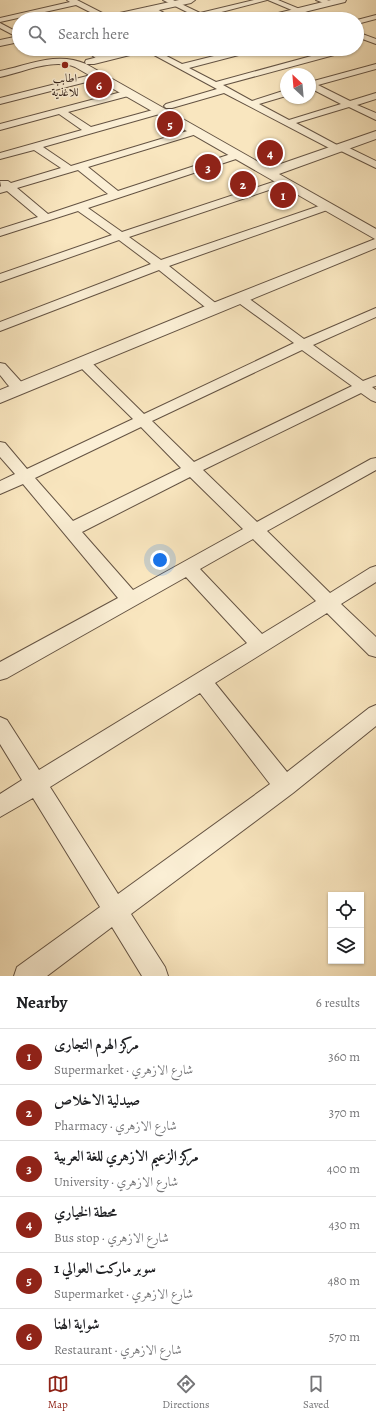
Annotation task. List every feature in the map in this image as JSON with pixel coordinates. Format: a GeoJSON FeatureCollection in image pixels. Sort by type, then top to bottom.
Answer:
{"type":"FeatureCollection","features":[{"type":"Feature","properties":{"kind":"street"},"geometry":{"type":"LineString","coordinates":[[154,12],[171,2],[191,0]]}},
{"type":"Feature","properties":{"kind":"street"},"geometry":{"type":"LineString","coordinates":[[221,12],[263,0]]}},
{"type":"Feature","properties":{"kind":"street"},"geometry":{"type":"LineString","coordinates":[[272,0],[299,11]]}},
{"type":"Feature","properties":{"kind":"street"},"geometry":{"type":"LineString","coordinates":[[295,12],[325,2],[342,0]]}},
{"type":"Feature","properties":{"kind":"street"},"geometry":{"type":"LineString","coordinates":[[33,12],[75,2],[90,1]]}},
{"type":"Feature","properties":{"kind":"street"},"geometry":{"type":"LineString","coordinates":[[75,2],[94,12]]}},
{"type":"Feature","properties":{"kind":"street"},"geometry":{"type":"LineString","coordinates":[[171,2],[192,12]]}},
{"type":"Feature","properties":{"kind":"street"},"geometry":{"type":"LineString","coordinates":[[0,20],[12,17]]}},
{"type":"Feature","properties":{"kind":"street"},"geometry":{"type":"LineString","coordinates":[[364,20],[376,17]]}},
{"type":"Feature","properties":{"kind":"street"},"geometry":{"type":"LineString","coordinates":[[0,24],[12,32]]}},
{"type":"Feature","properties":{"kind":"street"},"geometry":{"type":"LineString","coordinates":[[364,37],[376,41]]}},
{"type":"Feature","properties":{"kind":"street"},"geometry":{"type":"LineString","coordinates":[[0,43],[12,40]]}},
{"type":"Feature","properties":{"kind":"street"},"geometry":{"type":"LineString","coordinates":[[364,44],[376,41]]}},
{"type":"Feature","properties":{"kind":"street"},"geometry":{"type":"LineString","coordinates":[[99,56],[103,58]]}},
{"type":"Feature","properties":{"kind":"street"},"geometry":{"type":"LineString","coordinates":[[90,62],[112,56]]}},
{"type":"Feature","properties":{"kind":"street"},"geometry":{"type":"LineString","coordinates":[[160,56],[288,123],[376,165]]}},
{"type":"Feature","properties":{"kind":"street"},"geometry":{"type":"LineString","coordinates":[[181,67],[217,56]]}},
{"type":"Feature","properties":{"kind":"street"},"geometry":{"type":"LineString","coordinates":[[249,56],[280,72]]}},
{"type":"Feature","properties":{"kind":"street"},"geometry":{"type":"LineString","coordinates":[[215,85],[321,56]]}},
{"type":"Feature","properties":{"kind":"street"},"geometry":{"type":"LineString","coordinates":[[0,69],[62,57],[81,59],[90,62],[273,171],[376,224]]}},
{"type":"Feature","properties":{"kind":"street"},"geometry":{"type":"LineString","coordinates":[[0,74],[53,62],[64,61],[78,65],[129,93],[165,108],[197,131],[238,156],[273,171],[283,182],[376,235]]}},
{"type":"Feature","properties":{"kind":"street"},"geometry":{"type":"LineString","coordinates":[[316,83],[376,66]]}},
{"type":"Feature","properties":{"kind":"street"},"geometry":{"type":"LineString","coordinates":[[0,101],[99,76]]}},
{"type":"Feature","properties":{"kind":"street"},"geometry":{"type":"LineString","coordinates":[[316,88],[376,117]]}},
{"type":"Feature","properties":{"kind":"street"},"geometry":{"type":"LineString","coordinates":[[0,156],[224,90]]}},
{"type":"Feature","properties":{"kind":"street"},"geometry":{"type":"LineString","coordinates":[[0,127],[129,93]]}},
{"type":"Feature","properties":{"kind":"street"},"geometry":{"type":"LineString","coordinates":[[251,104],[280,95]]}},
{"type":"Feature","properties":{"kind":"street"},"geometry":{"type":"LineString","coordinates":[[288,123],[376,96]]}},
{"type":"Feature","properties":{"kind":"street"},"geometry":{"type":"LineString","coordinates":[[61,110],[90,130]]}},
{"type":"Feature","properties":{"kind":"street"},"geometry":{"type":"LineString","coordinates":[[5,189],[197,131]]}},
{"type":"Feature","properties":{"kind":"street"},"geometry":{"type":"LineString","coordinates":[[273,171],[376,135]]}},
{"type":"Feature","properties":{"kind":"street"},"geometry":{"type":"LineString","coordinates":[[0,146],[11,153]]}},
{"type":"Feature","properties":{"kind":"street"},"geometry":{"type":"LineString","coordinates":[[35,146],[69,170]]}},
{"type":"Feature","properties":{"kind":"street"},"geometry":{"type":"LineString","coordinates":[[0,233],[238,156]]}},
{"type":"Feature","properties":{"kind":"street"},"geometry":{"type":"LineString","coordinates":[[80,166],[116,195]]}},
{"type":"Feature","properties":{"kind":"street"},"geometry":{"type":"LineString","coordinates":[[0,179],[5,189],[46,218]]}},
{"type":"Feature","properties":{"kind":"street"},"geometry":{"type":"LineString","coordinates":[[0,278],[198,209],[283,182]]}},
{"type":"Feature","properties":{"kind":"street"},"geometry":{"type":"LineString","coordinates":[[80,207],[160,265],[214,308]]}},
{"type":"Feature","properties":{"kind":"street"},"geometry":{"type":"LineString","coordinates":[[0,327],[160,265],[326,207]]}},
{"type":"Feature","properties":{"kind":"street"},"geometry":{"type":"LineString","coordinates":[[0,397],[214,308],[376,243]]}},
{"type":"Feature","properties":{"kind":"street"},"geometry":{"type":"LineString","coordinates":[[240,298],[376,397]]}},
{"type":"Feature","properties":{"kind":"street"},"geometry":{"type":"LineString","coordinates":[[0,488],[303,344],[376,312]]}},
{"type":"Feature","properties":{"kind":"street"},"geometry":{"type":"LineString","coordinates":[[84,363],[376,649]]}},
{"type":"Feature","properties":{"kind":"street"},"geometry":{"type":"LineString","coordinates":[[0,367],[20,389]]}},
{"type":"Feature","properties":{"kind":"street"},"geometry":{"type":"LineString","coordinates":[[71,530],[192,469],[376,380]]}},
{"type":"Feature","properties":{"kind":"street"},"geometry":{"type":"LineString","coordinates":[[0,447],[131,600]]}},
{"type":"Feature","properties":{"kind":"street"},"geometry":{"type":"LineString","coordinates":[[0,672],[376,464]]}},
{"type":"Feature","properties":{"kind":"street"},"geometry":{"type":"LineString","coordinates":[[189,568],[261,645]]}},
{"type":"Feature","properties":{"kind":"street"},"geometry":{"type":"LineString","coordinates":[[0,806],[376,574]]}},
{"type":"Feature","properties":{"kind":"street"},"geometry":{"type":"LineString","coordinates":[[202,681],[285,786]]}},
{"type":"Feature","properties":{"kind":"street"},"geometry":{"type":"LineString","coordinates":[[26,976],[285,786],[376,714]]}},
{"type":"Feature","properties":{"kind":"street"},"geometry":{"type":"LineString","coordinates":[[0,726],[156,976]]}},
{"type":"Feature","properties":{"kind":"place","name":"اطابب للاغذية"},"geometry":{"type":"Point","coordinates":[65,65]}},
{"type":"Feature","properties":{"kind":"place","name":"شواية الهنا"},"geometry":{"type":"Point","coordinates":[99,85]}},
{"type":"Feature","properties":{"kind":"place","name":"سوبر ماركت العوالي 1"},"geometry":{"type":"Point","coordinates":[170,124]}},
{"type":"Feature","properties":{"kind":"place","name":"محطة الخياري"},"geometry":{"type":"Point","coordinates":[270,153]}},
{"type":"Feature","properties":{"kind":"place","name":"مركز الزعيم الازهري للغة العربية"},"geometry":{"type":"Point","coordinates":[208,167]}},
{"type":"Feature","properties":{"kind":"place","name":"صيدلية الاخلاص"},"geometry":{"type":"Point","coordinates":[243,184]}},
{"type":"Feature","properties":{"kind":"place","name":"مركز الهرم التجارى"},"geometry":{"type":"Point","coordinates":[283,195]}}]}
